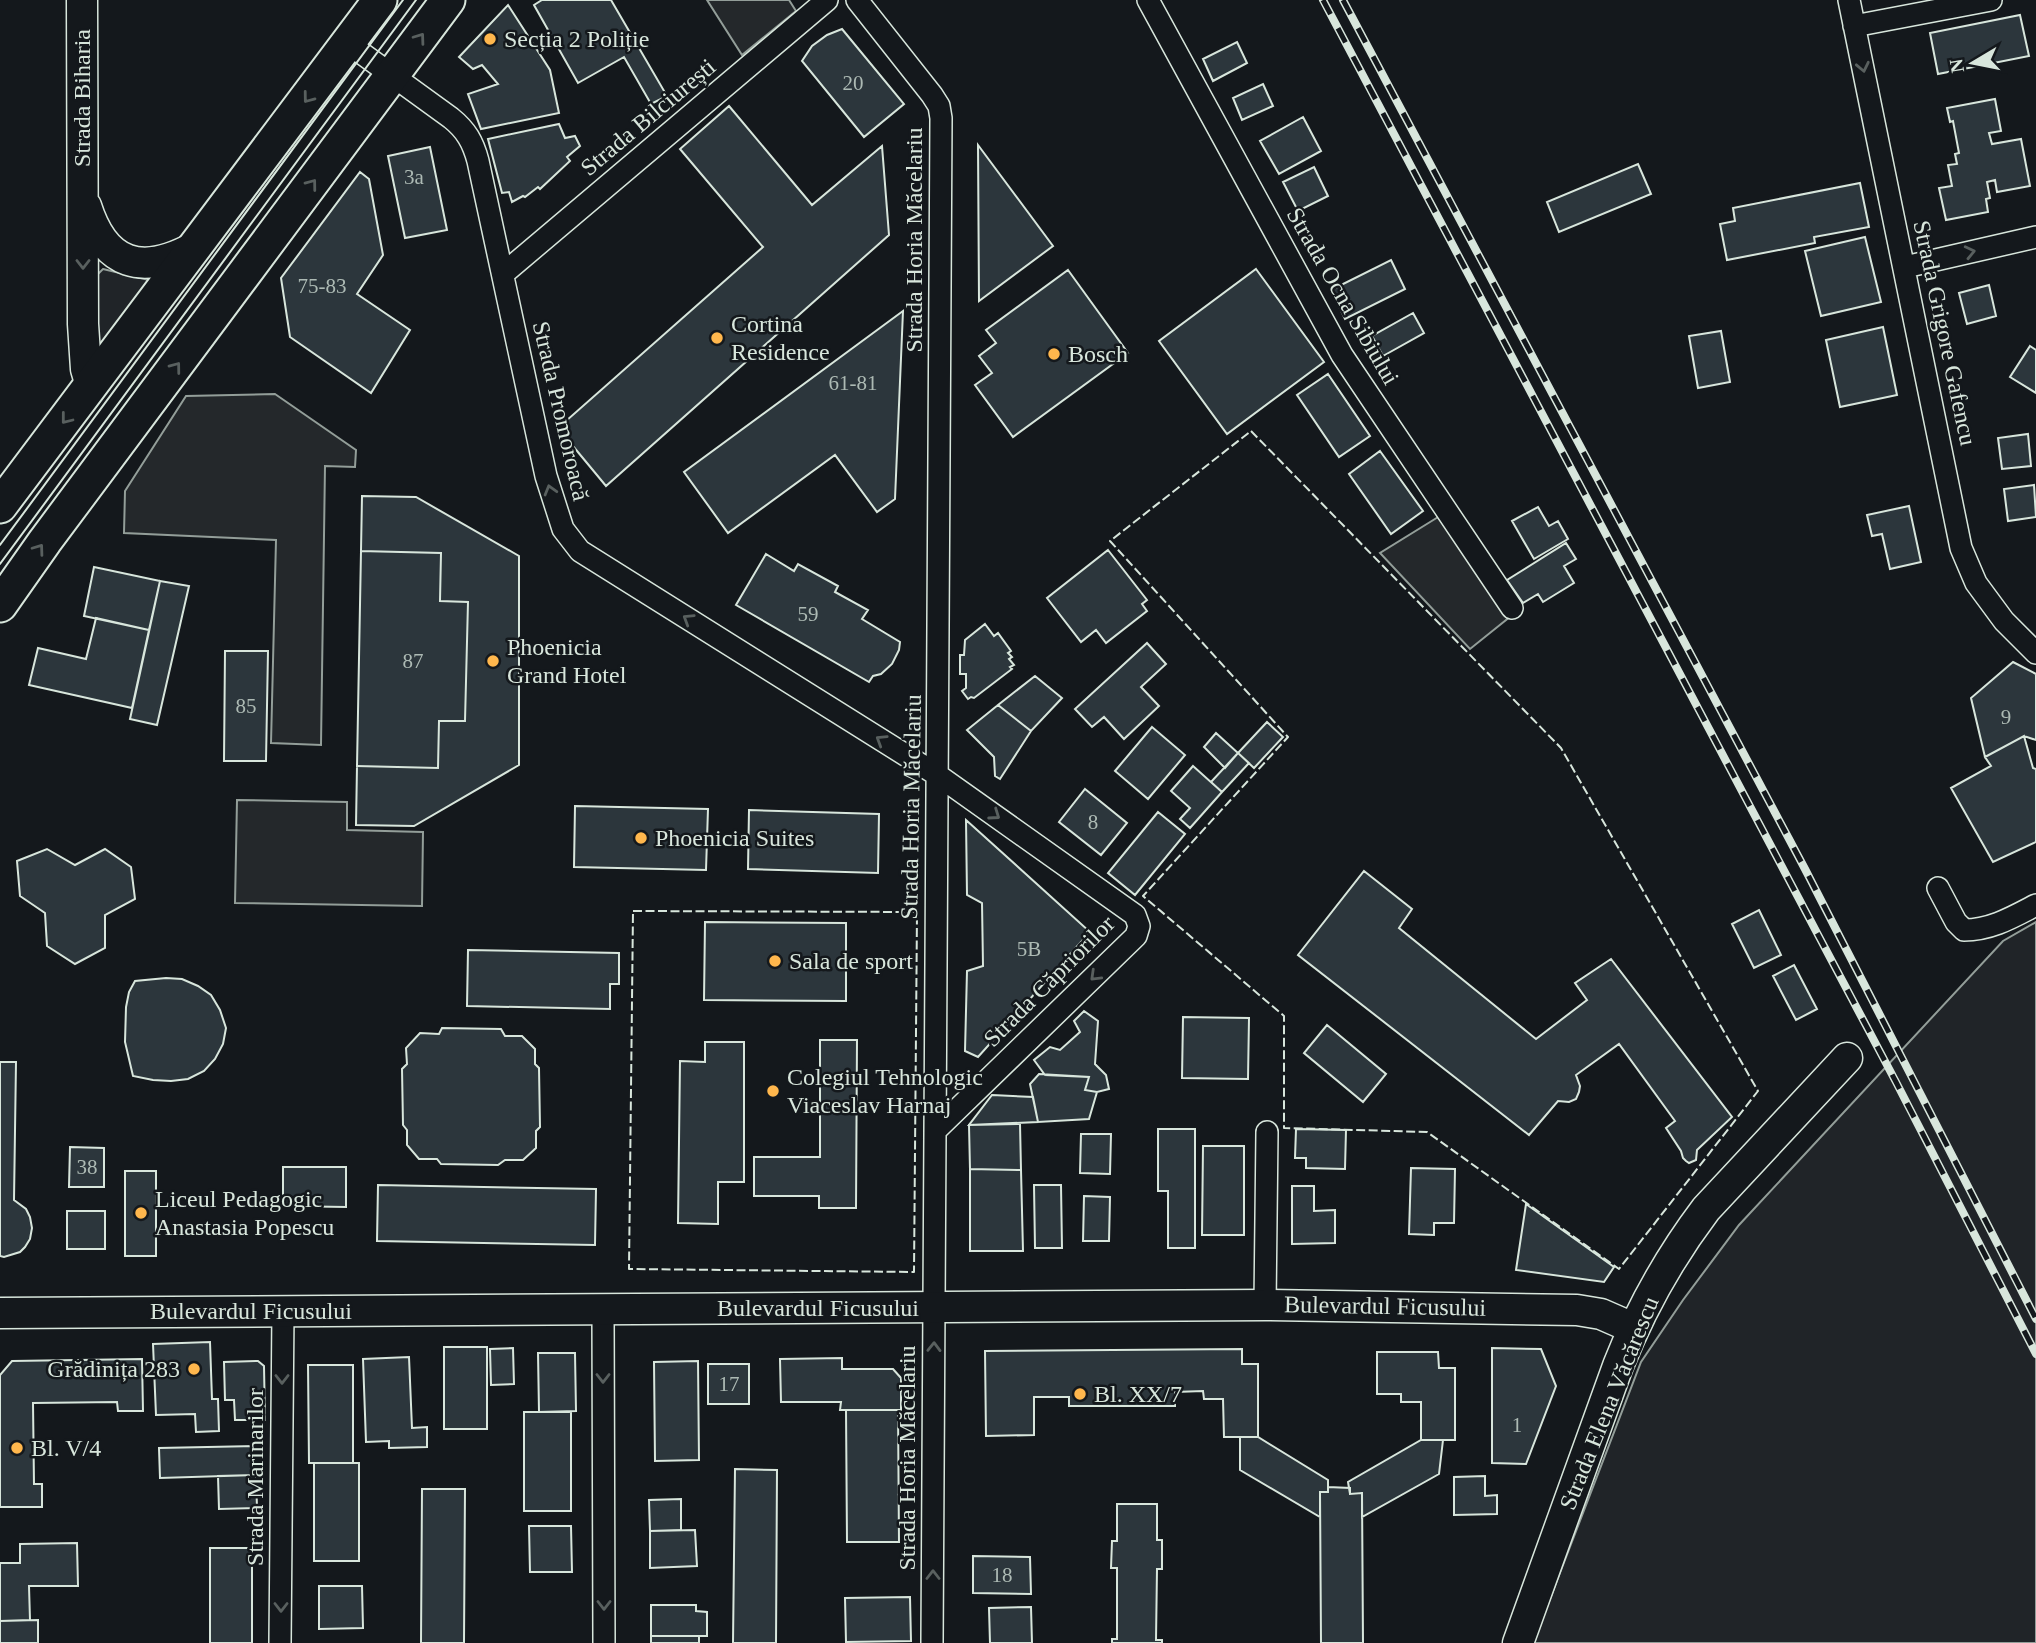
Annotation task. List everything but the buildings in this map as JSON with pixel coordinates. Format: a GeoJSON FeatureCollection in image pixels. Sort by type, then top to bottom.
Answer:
{"type":"FeatureCollection","features":[{"type":"Feature","properties":{"kind":"main road"},"geometry":{"type":"LineString","coordinates":[[0,605],[448,0]]}},
{"type":"Feature","properties":{"kind":"main road"},"geometry":{"type":"LineString","coordinates":[[0,506],[379,1]]}},
{"type":"Feature","properties":{"kind":"street","name":"Strada Biharia"},"geometry":{"type":"LineString","coordinates":[[82,0],[83,348],[91,386]]}},
{"type":"Feature","properties":{"kind":"street","name":"Strada Bilciurești"},"geometry":{"type":"LineString","coordinates":[[503,274],[827,0]]}},
{"type":"Feature","properties":{"kind":"street","name":"Strada Horia Măcelariu"},"geometry":{"type":"LineString","coordinates":[[857,0],[933,94],[941,118],[932,1643]]}},
{"type":"Feature","properties":{"kind":"street","name":"Strada Ocna Sibiului"},"geometry":{"type":"LineString","coordinates":[[1148,0],[1342,355],[1512,608]]}},
{"type":"Feature","properties":{"kind":"street","name":"Strada Grigore Gafencu"},"geometry":{"type":"LineString","coordinates":[[1849,0],[1961,548],[1976,583],[2004,621],[2036,653]]}},
{"type":"Feature","properties":{"kind":"street"},"geometry":{"type":"LineString","coordinates":[[1854,26],[1991,0]]}},
{"type":"Feature","properties":{"kind":"street","name":"Strada Promoroacă"},"geometry":{"type":"LineString","coordinates":[[349,44],[451,118],[470,137],[478,160],[548,485],[563,529],[580,551],[939,776]]}},
{"type":"Feature","properties":{"kind":"street","name":"Strada Biharia"},"geometry":{"type":"LineString","coordinates":[[83,195],[98,235],[118,255],[140,263],[159,262],[170,260],[195,247]]}},
{"type":"Feature","properties":{"kind":"street"},"geometry":{"type":"LineString","coordinates":[[1905,267],[2036,237]]}},
{"type":"Feature","properties":{"kind":"street","name":"Strada Căpriorilor"},"geometry":{"type":"LineString","coordinates":[[935,1131],[1136,936],[1139,926],[1135,915],[939,776]]}},
{"type":"Feature","properties":{"kind":"street"},"geometry":{"type":"LineString","coordinates":[[1938,888],[1956,922],[1964,930],[1980,930],[2036,905]]}},
{"type":"Feature","properties":{"kind":"street","name":"Strada Elena Văcărescu"},"geometry":{"type":"LineString","coordinates":[[1518,1643],[1633,1328],[1647,1300],[1706,1209],[1847,1058]]}},
{"type":"Feature","properties":{"kind":"street"},"geometry":{"type":"LineString","coordinates":[[1265,1304],[1267,1132]]}},
{"type":"Feature","properties":{"kind":"street","name":"Bulevardul Ficusului"},"geometry":{"type":"LineString","coordinates":[[0,1313],[1265,1304],[1577,1310],[1601,1314],[1633,1328]]}},
{"type":"Feature","properties":{"kind":"street"},"geometry":{"type":"LineString","coordinates":[[603,1310],[604,1643]]}},
{"type":"Feature","properties":{"kind":"street","name":"Strada Marinarilor"},"geometry":{"type":"LineString","coordinates":[[281,1643],[283,1311]]}},
{"type":"Feature","properties":{"kind":"shaded area"},"geometry":{"type":"Polygon","coordinates":[[[707,0],[789,0],[796,11],[742,55],[707,0]]]}},
{"type":"Feature","properties":{"kind":"shaded area"},"geometry":{"type":"Polygon","coordinates":[[[103,269],[153,281],[102,344],[94,339],[96,276],[103,269]]]}},
{"type":"Feature","properties":{"kind":"shaded area"},"geometry":{"type":"Polygon","coordinates":[[[275,394],[356,450],[355,467],[325,466],[321,745],[271,743],[276,540],[124,533],[125,491],[186,396],[275,394]]]}},
{"type":"Feature","properties":{"kind":"shaded area"},"geometry":{"type":"Polygon","coordinates":[[[1443,514],[1511,616],[1470,649],[1380,553],[1443,514]]]}},
{"type":"Feature","properties":{"kind":"shaded area"},"geometry":{"type":"Polygon","coordinates":[[[237,800],[347,802],[347,830],[423,832],[422,906],[235,903],[237,800]]]}},
{"type":"Feature","properties":{"kind":"shaded area"},"geometry":{"type":"Polygon","coordinates":[[[2036,922],[2036,1643],[1533,1643],[1641,1362],[1683,1300],[1739,1225],[2003,941],[2036,922]]]}},
{"type":"Feature","properties":{"kind":"tram line"},"geometry":{"type":"LineString","coordinates":[[0,545],[403,0]]}},
{"type":"Feature","properties":{"kind":"tram line"},"geometry":{"type":"LineString","coordinates":[[0,564],[416,0]]}},
{"type":"Feature","properties":{"kind":"railway"},"geometry":{"type":"LineString","coordinates":[[1323,0],[1896,1082],[2036,1354]]}},
{"type":"Feature","properties":{"kind":"railway"},"geometry":{"type":"LineString","coordinates":[[1343,0],[1805,869],[2036,1319]]}},
{"type":"Feature","properties":{"kind":"fence"},"geometry":{"type":"LineString","coordinates":[[1251,431],[1561,748],[1758,1091],[1619,1269],[1427,1132],[1284,1128],[1284,1016],[1143,896],[1288,737],[1110,541],[1251,431]]}},
{"type":"Feature","properties":{"kind":"fence"},"geometry":{"type":"LineString","coordinates":[[633,911],[917,912],[914,1272],[629,1269],[633,911]]}},
{"type":"Feature","properties":{"kind":"place","name":"Secția 2 Poliție"},"geometry":{"type":"Point","coordinates":[490,39]}},
{"type":"Feature","properties":{"kind":"place","name":"Cortina Residence"},"geometry":{"type":"Point","coordinates":[717,338]}},
{"type":"Feature","properties":{"kind":"place","name":"Bosch"},"geometry":{"type":"Point","coordinates":[1054,354]}},
{"type":"Feature","properties":{"kind":"place","name":"Phoenicia Grand Hotel"},"geometry":{"type":"Point","coordinates":[493,661]}},
{"type":"Feature","properties":{"kind":"place","name":"Phoenicia Suites"},"geometry":{"type":"Point","coordinates":[641,838]}},
{"type":"Feature","properties":{"kind":"place","name":"Sala de sport"},"geometry":{"type":"Point","coordinates":[775,961]}},
{"type":"Feature","properties":{"kind":"place","name":"Colegiul Tehnologic Viaceslav Harnaj"},"geometry":{"type":"Point","coordinates":[773,1091]}},
{"type":"Feature","properties":{"kind":"place","name":"Liceul Pedagogic Anastasia Popescu"},"geometry":{"type":"Point","coordinates":[141,1213]}},
{"type":"Feature","properties":{"kind":"place","name":"Grădinița 283"},"geometry":{"type":"Point","coordinates":[194,1369]}},
{"type":"Feature","properties":{"kind":"place","name":"Bl. XX/7"},"geometry":{"type":"Point","coordinates":[1080,1394]}},
{"type":"Feature","properties":{"kind":"place","name":"Bl. V/4"},"geometry":{"type":"Point","coordinates":[17,1448]}}]}
